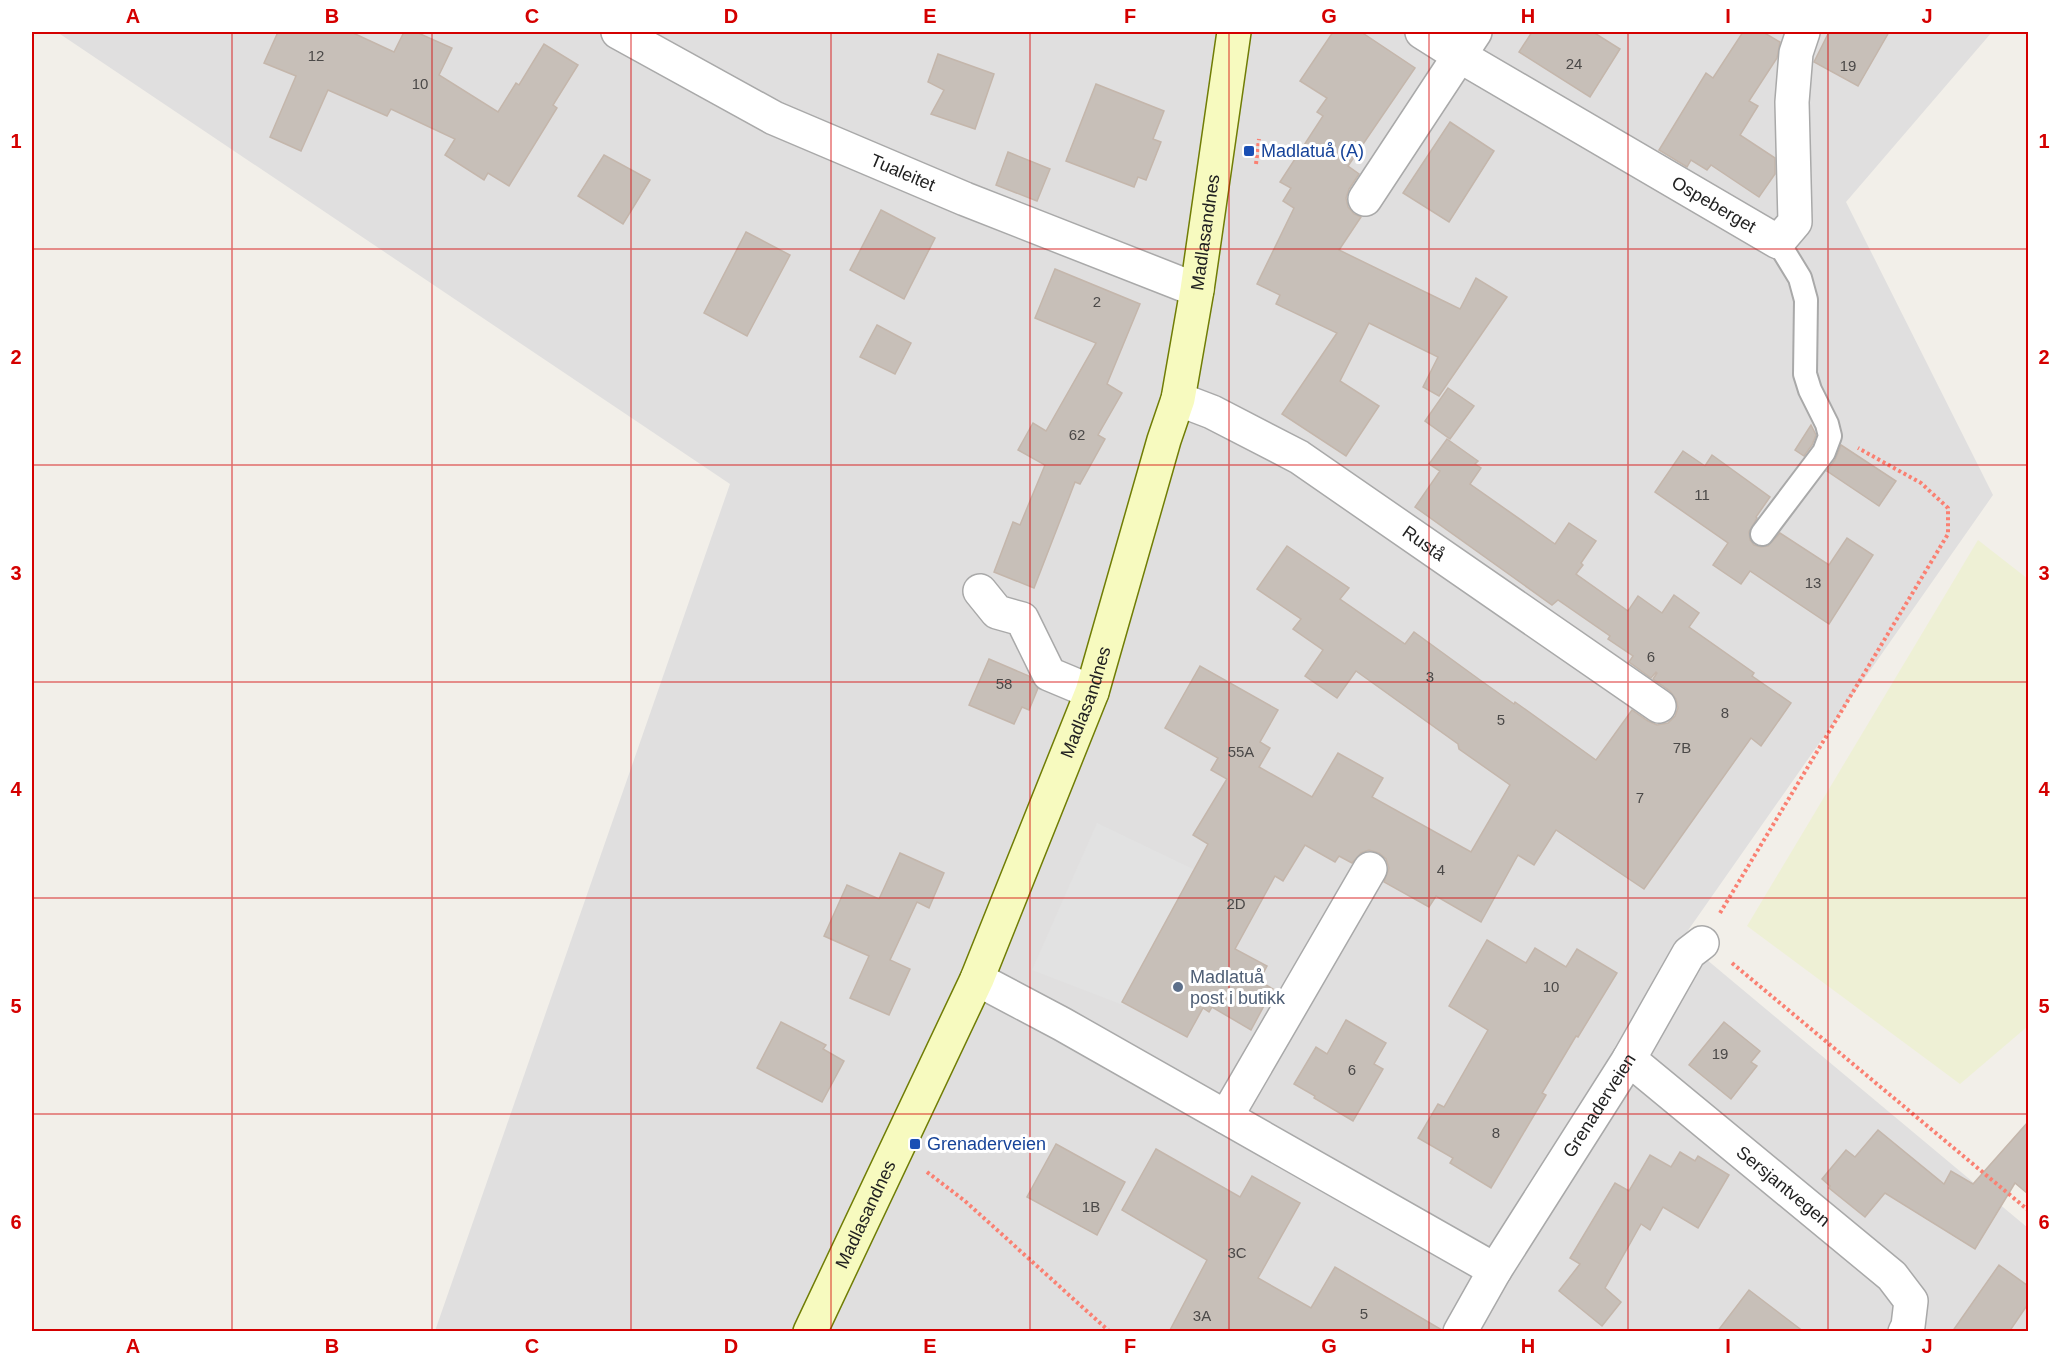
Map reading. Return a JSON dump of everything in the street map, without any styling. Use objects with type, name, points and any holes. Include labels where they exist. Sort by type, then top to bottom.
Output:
[{"type":"street","name":"Tualeitet","points":[[618,32],[774,118],[965,199],[1197,290]]},
{"type":"street","name":"Madlasandnes","points":[[810,1332],[977,980],[1092,692],[1164,440],[1178,399],[1197,290],[1234,32]]},
{"type":"street","name":"Ospeberget","points":[[1422,32],[1468,44],[1779,242]]},
{"type":"street","points":[[1779,242],[1796,222],[1792,102],[1796,53],[1803,32]]},
{"type":"street","points":[[1365,198],[1468,44]]},
{"type":"street","name":"Rustå","points":[[1178,399],[1212,412],[1299,457],[1659,706]]},
{"type":"street","points":[[980,591],[997,612],[1022,619],[1049,674],[1092,692]]},
{"type":"street","points":[[1226,1117],[1370,869]]},
{"type":"street","name":"Grenaderveien","points":[[1460,1332],[1495,1270],[1629,1059],[1689,953],[1702,943]]},
{"type":"street","points":[[977,980],[1062,1024],[1495,1270]]},
{"type":"street","name":"Sersjantvegen","points":[[1629,1059],[1892,1276],[1911,1301],[1907,1329]]},
{"type":"lane","points":[[1762,534],[1824,452],[1830,436],[1805,374],[1806,300],[1800,278],[1779,242]]},
{"type":"path","points":[[1830,436],[1868,452],[1921,483],[1948,508],[1948,534],[1702,943],[1718,951],[2028,1210]]},
{"type":"path","points":[[924,1169],[965,1201],[1110,1332]]},
{"type":"shaded area","points":[[57,32],[1992,32],[1846,202],[1993,495],[1682,939],[2028,1228],[2028,1331],[435,1331],[730,484]]},
{"type":"shaded area","points":[[1097,823],[1197,871],[1123,1005],[1032,970]]},
{"type":"green space","points":[[1978,540],[2028,579],[2028,1026],[1960,1084],[1747,926]]},
{"type":"building","points":[[278,32],[351,32],[394,52],[404,32],[416,32],[452,48],[439,75],[498,112],[516,83],[519,85],[544,44],[578,65],[553,105],[557,108],[509,186],[488,173],[484,180],[445,155],[455,139],[391,109],[387,116],[328,90],[301,151],[270,137],[296,76],[264,63]]},
{"type":"building","points":[[1333,32],[1361,32],[1415,68],[1348,166],[1359,174],[1346,198],[1348,207],[1354,214],[1361,217],[1339,250],[1460,309],[1476,278],[1507,297],[1439,396],[1423,387],[1438,357],[1369,323],[1340,381],[1379,406],[1346,456],[1282,414],[1337,333],[1276,304],[1280,295],[1257,284],[1294,208],[1283,201],[1291,188],[1280,182],[1323,116],[1317,112],[1327,98],[1300,81]]},
{"type":"building","points":[[1532,32],[1593,32],[1620,49],[1590,97],[1519,52]]},
{"type":"building","points":[[1743,32],[1763,32],[1780,42],[1777,58],[1749,101],[1758,106],[1740,135],[1775,158],[1775,174],[1759,197],[1711,165],[1707,170],[1691,160],[1687,167],[1659,150],[1706,73],[1713,78]]},
{"type":"building","points":[[1829,32],[1889,32],[1858,86],[1814,62]]},
{"type":"building","points":[[938,54],[994,74],[975,129],[931,114],[944,90],[928,82]]},
{"type":"building","points":[[1096,84],[1164,111],[1153,139],[1161,142],[1146,180],[1138,177],[1134,187],[1066,161]]},
{"type":"building","points":[[1450,122],[1494,151],[1449,222],[1403,193]]},
{"type":"building","points":[[1008,152],[1050,169],[1037,201],[996,185]]},
{"type":"building","points":[[604,155],[650,180],[623,224],[578,196]]},
{"type":"building","points":[[881,210],[935,238],[904,299],[850,270]]},
{"type":"building","points":[[746,232],[790,255],[747,336],[704,313]]},
{"type":"building","points":[[1055,269],[1140,304],[1107,384],[1122,393],[1098,435],[1105,439],[1080,484],[1075,482],[1034,588],[994,572],[1013,522],[1020,525],[1045,465],[1018,450],[1033,423],[1046,431],[1096,343],[1035,318]]},
{"type":"building","points":[[877,325],[911,343],[895,374],[860,357]]},
{"type":"building","points":[[1448,388],[1474,406],[1450,439],[1425,421]]},
{"type":"building","points":[[1811,425],[1816,435],[1804,456],[1795,450]]},
{"type":"building","points":[[1447,439],[1478,461],[1475,464],[1481,468],[1470,484],[1555,544],[1569,523],[1596,541],[1576,574],[1628,611],[1638,596],[1662,613],[1674,595],[1699,613],[1689,627],[1754,673],[1752,676],[1791,703],[1761,746],[1751,738],[1644,889],[1556,830],[1534,865],[1518,855],[1481,922],[1436,896],[1429,907],[1384,882],[1389,868],[1386,859],[1379,853],[1369,850],[1361,853],[1352,863],[1339,856],[1335,862],[1305,845],[1283,881],[1275,876],[1235,949],[1267,966],[1259,981],[1273,989],[1251,1030],[1212,1007],[1209,1012],[1203,1008],[1187,1037],[1122,1002],[1208,844],[1193,835],[1227,779],[1211,770],[1218,758],[1165,728],[1200,666],[1278,710],[1260,742],[1270,748],[1259,767],[1312,797],[1338,753],[1383,778],[1372,797],[1471,852],[1510,785],[1459,749],[1458,744],[1356,671],[1337,698],[1305,676],[1323,650],[1293,629],[1301,619],[1257,589],[1287,546],[1349,588],[1340,599],[1405,644],[1414,632],[1596,760],[1632,710],[1657,725],[1668,723],[1675,716],[1678,708],[1676,699],[1670,691],[1653,679],[1656,672],[1651,678],[1629,662],[1633,656],[1608,639],[1610,636],[1558,600],[1552,605],[1415,507],[1440,471],[1429,464]]},
{"type":"building","points":[[1841,445],[1896,481],[1879,506],[1827,471],[1835,460]]},
{"type":"building","points":[[1683,451],[1705,466],[1712,455],[1770,497],[1749,532],[1750,540],[1754,545],[1768,546],[1780,533],[1829,565],[1847,538],[1873,555],[1829,624],[1750,571],[1741,584],[1713,565],[1728,543],[1655,492]]},
{"type":"building","points":[[989,659],[1029,676],[1038,688],[1029,710],[1022,707],[1014,724],[969,705]]},
{"type":"building","points":[[900,853],[944,873],[929,908],[917,902],[890,960],[910,969],[889,1015],[850,998],[869,956],[824,936],[847,885],[879,899]]},
{"type":"building","points":[[1487,940],[1526,963],[1535,948],[1566,967],[1577,949],[1617,973],[1542,1093],[1546,1095],[1491,1188],[1450,1163],[1453,1158],[1418,1138],[1438,1104],[1444,1107],[1488,1030],[1449,1006]]},
{"type":"building","points":[[1346,1020],[1386,1043],[1374,1064],[1383,1069],[1353,1121],[1294,1084],[1316,1047],[1327,1054]]},
{"type":"building","points":[[781,1022],[826,1045],[823,1049],[844,1061],[822,1102],[757,1068]]},
{"type":"building","points":[[1724,1022],[1760,1051],[1751,1062],[1757,1066],[1731,1099],[1689,1065]]},
{"type":"building","points":[[2028,1122],[2028,1194],[2015,1183],[1975,1249],[1885,1193],[1865,1217],[1829,1188],[1830,1186],[1822,1179],[1846,1150],[1855,1157],[1878,1130],[1944,1184],[1951,1171],[1973,1184]]},
{"type":"building","points":[[1056,1144],[1125,1182],[1097,1235],[1027,1197]]},
{"type":"building","points":[[1156,1149],[1240,1197],[1252,1176],[1300,1203],[1258,1278],[1311,1308],[1335,1267],[1442,1330],[1441,1332],[1169,1332],[1207,1260],[1122,1210]]},
{"type":"building","points":[[1680,1152],[1695,1161],[1698,1156],[1729,1175],[1698,1228],[1663,1207],[1650,1230],[1641,1224],[1605,1288],[1621,1302],[1602,1326],[1559,1291],[1580,1264],[1570,1258],[1615,1183],[1629,1191],[1650,1155],[1671,1167]]},
{"type":"building","points":[[1999,1265],[2028,1286],[2028,1304],[2009,1332],[1952,1332]]},
{"type":"building","points":[[1749,1290],[1804,1332],[1717,1332]]},
{"type":"place","name":"Madlatuå (A)","points":[[1249,151]]},
{"type":"place","name":"Madlatuå post i butikk","points":[[1178,987]]},
{"type":"place","name":"Grenaderveien","points":[[915,1144]]}]
